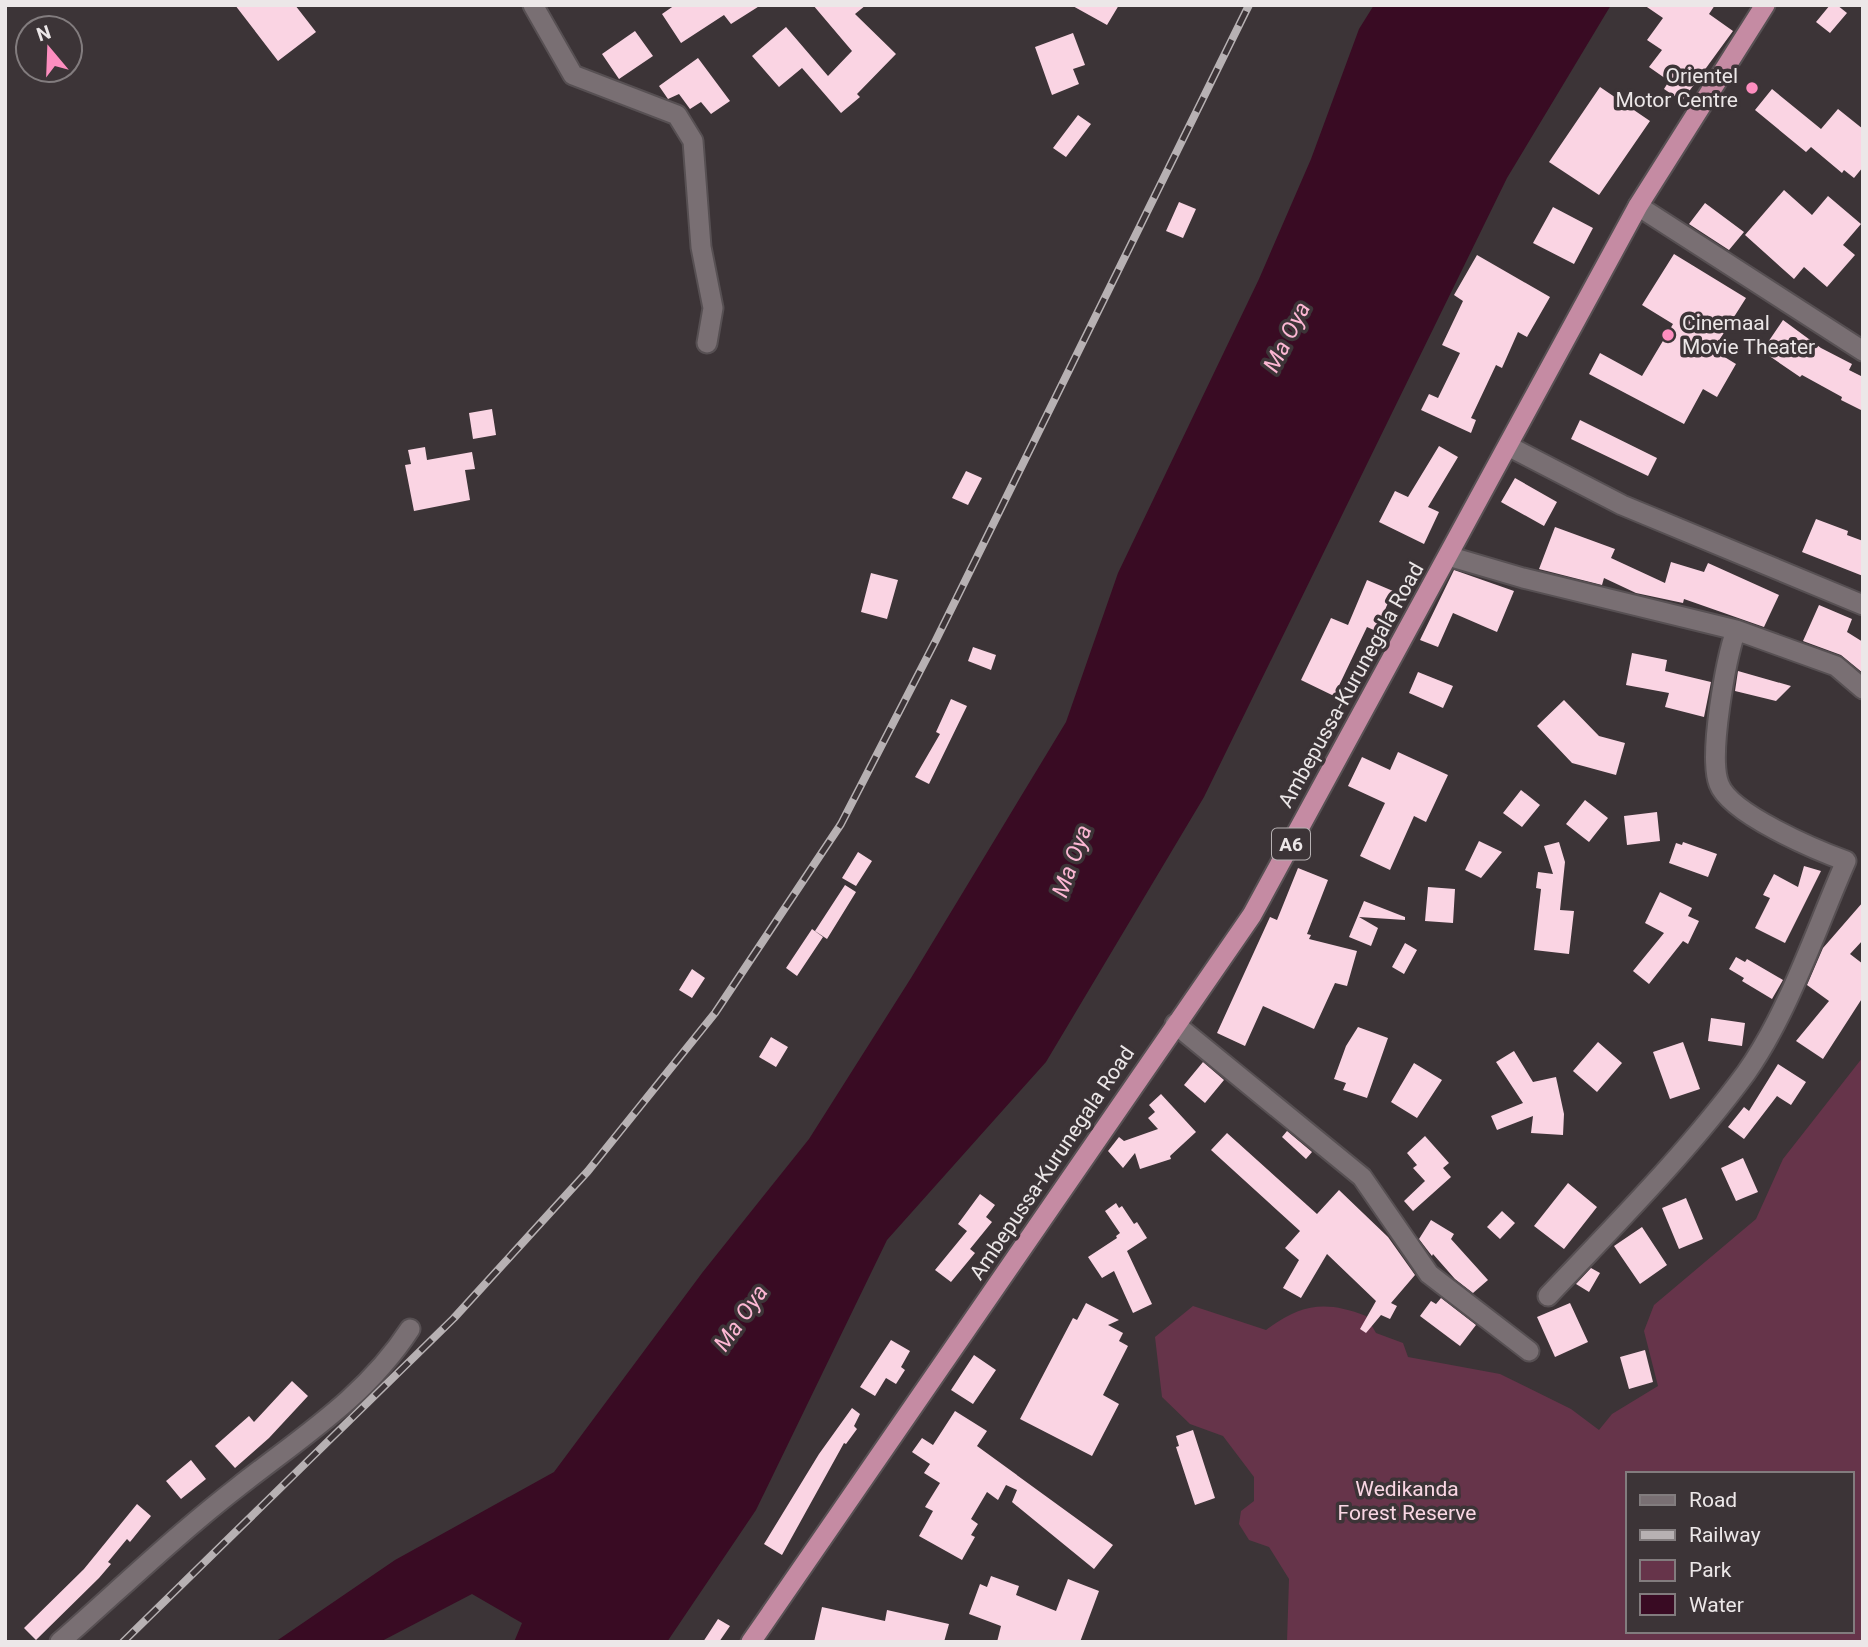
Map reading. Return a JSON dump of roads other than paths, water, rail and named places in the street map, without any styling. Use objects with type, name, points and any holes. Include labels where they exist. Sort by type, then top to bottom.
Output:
[{"type":"highway","name":"Ambepussa-Kurunegala Road","points":[[751,1642],[1252,915],[1638,206],[1765,5]]},
{"type":"street","points":[[533,5],[573,75],[677,115],[692,141],[701,247],[713,308],[707,343]]},
{"type":"street","points":[[1638,206],[1863,351]]},
{"type":"street","points":[[1508,446],[1622,506],[1832,589],[1863,605]]},
{"type":"street","points":[[1448,556],[1523,578],[1736,630],[1836,666],[1863,689]]},
{"type":"street","points":[[1548,1296],[1665,1171],[1746,1072],[1775,1024],[1846,861],[1795,842],[1730,799],[1719,785],[1716,760],[1727,657],[1736,630]]},
{"type":"street","points":[[1175,1024],[1363,1177],[1429,1274],[1530,1351]]},
{"type":"street","points":[[60,1642],[236,1488],[334,1415],[394,1353],[410,1329]]},
{"type":"water","name":"Ma Oya","points":[[1374,5],[1611,5],[1507,178],[1204,797],[1046,1062],[887,1240],[756,1510],[667,1642],[514,1642],[522,1623],[472,1594],[380,1642],[275,1642],[395,1560],[554,1472],[702,1273],[809,1139],[911,978],[1066,722],[1118,573],[1259,279],[1311,159],[1359,29]]},
{"type":"railway","points":[[123,1642],[454,1318],[588,1171],[715,1013],[841,824],[936,640],[1249,5]]},
{"type":"place","name":"Orientel Motor Centre","points":[[1752,88]]},
{"type":"place","name":"Cinemaal Movie Theater","points":[[1668,335]]},
{"type":"park label","name":"Wedikanda Forest Reserve","points":[[1407,1501]]}]
